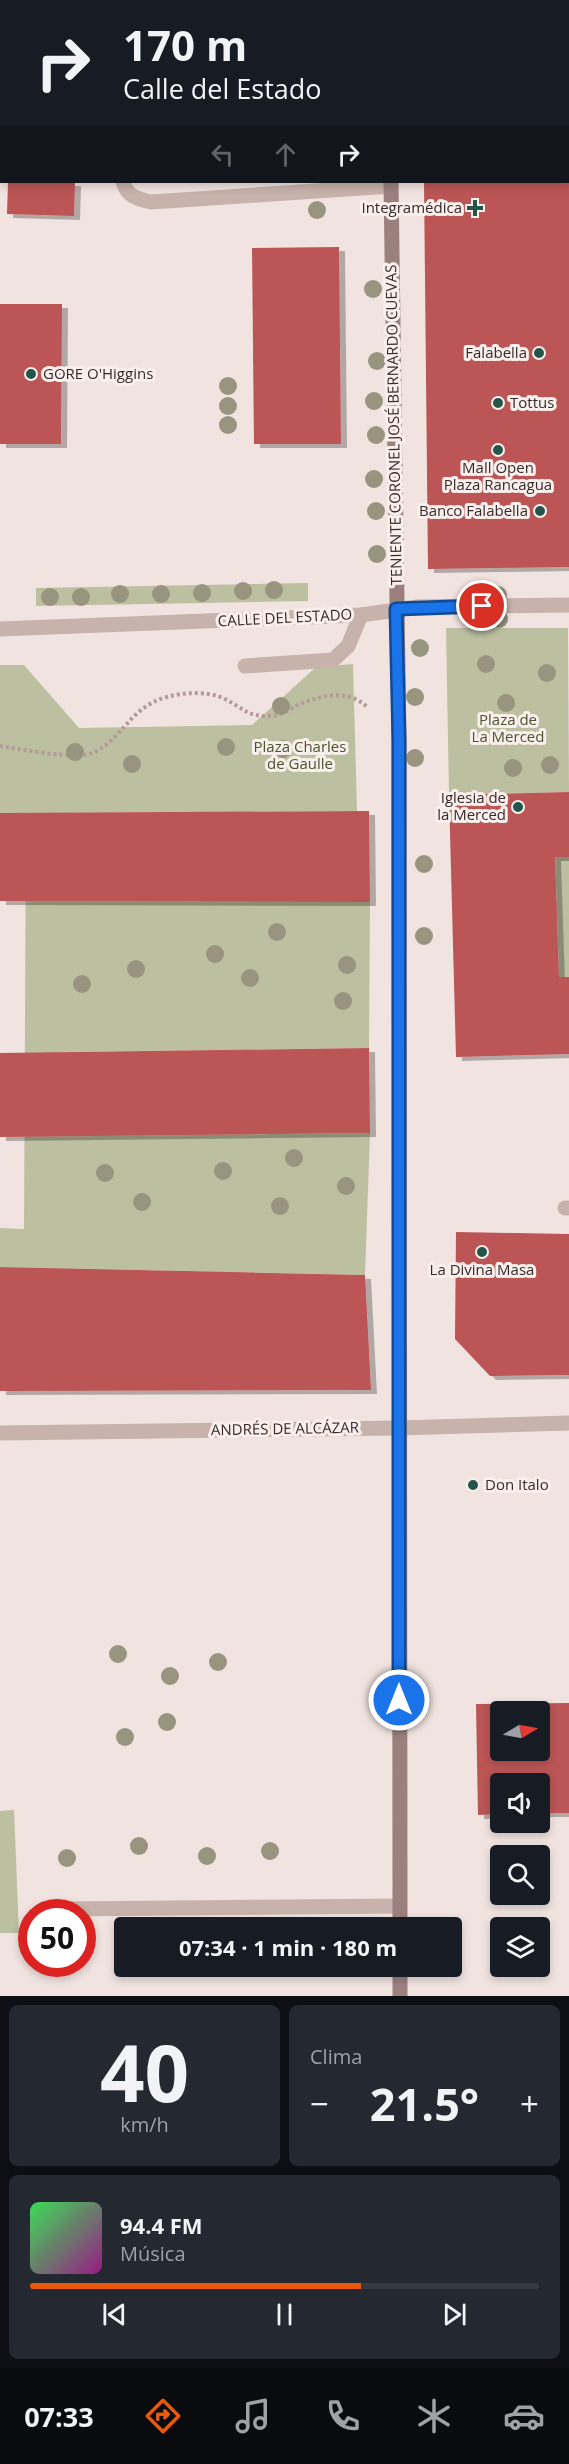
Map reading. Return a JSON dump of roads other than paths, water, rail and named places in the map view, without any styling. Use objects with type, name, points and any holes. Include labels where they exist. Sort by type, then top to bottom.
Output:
[{"type":"main road","name":"TENIENTE CORONEL JOSÉ BERNARDO CUEVAS","points":[[391,184],[399,741],[400,1917]]},
{"type":"main road","points":[[400,1977],[400,1996]]},
{"type":"street","points":[[123,183],[125,190],[136,199],[151,202],[391,184]]},
{"type":"street","name":"CALLE DEL ESTADO","points":[[0,629],[361,615],[417,607],[569,605]]},
{"type":"street","points":[[244,666],[333,660],[348,646],[361,615]]},
{"type":"street","name":"ANDRÉS DE ALCÁZAR","points":[[0,1432],[399,1428],[569,1423]]},
{"type":"street","points":[[96,1909],[399,1906]]},
{"type":"place","name":"Integramédica","points":[[475,208]]},
{"type":"place","name":"Falabella","points":[[539,353]]},
{"type":"place","name":"GORE O'Higgins","points":[[31,374]]},
{"type":"place","name":"Tottus","points":[[498,403]]},
{"type":"place","name":"Mall Open Plaza Rancagua","points":[[498,450]]},
{"type":"place","name":"Banco Falabella","points":[[540,511]]},
{"type":"place","name":"Iglesia de la Merced","points":[[518,807]]},
{"type":"place","name":"La Divina Masa","points":[[482,1252]]},
{"type":"place","name":"Don Italo","points":[[473,1485]]},
{"type":"park label","name":"Plaza de La Merced","points":[[508,728]]},
{"type":"park label","name":"Plaza Charles de Gaulle","points":[[300,756]]}]
